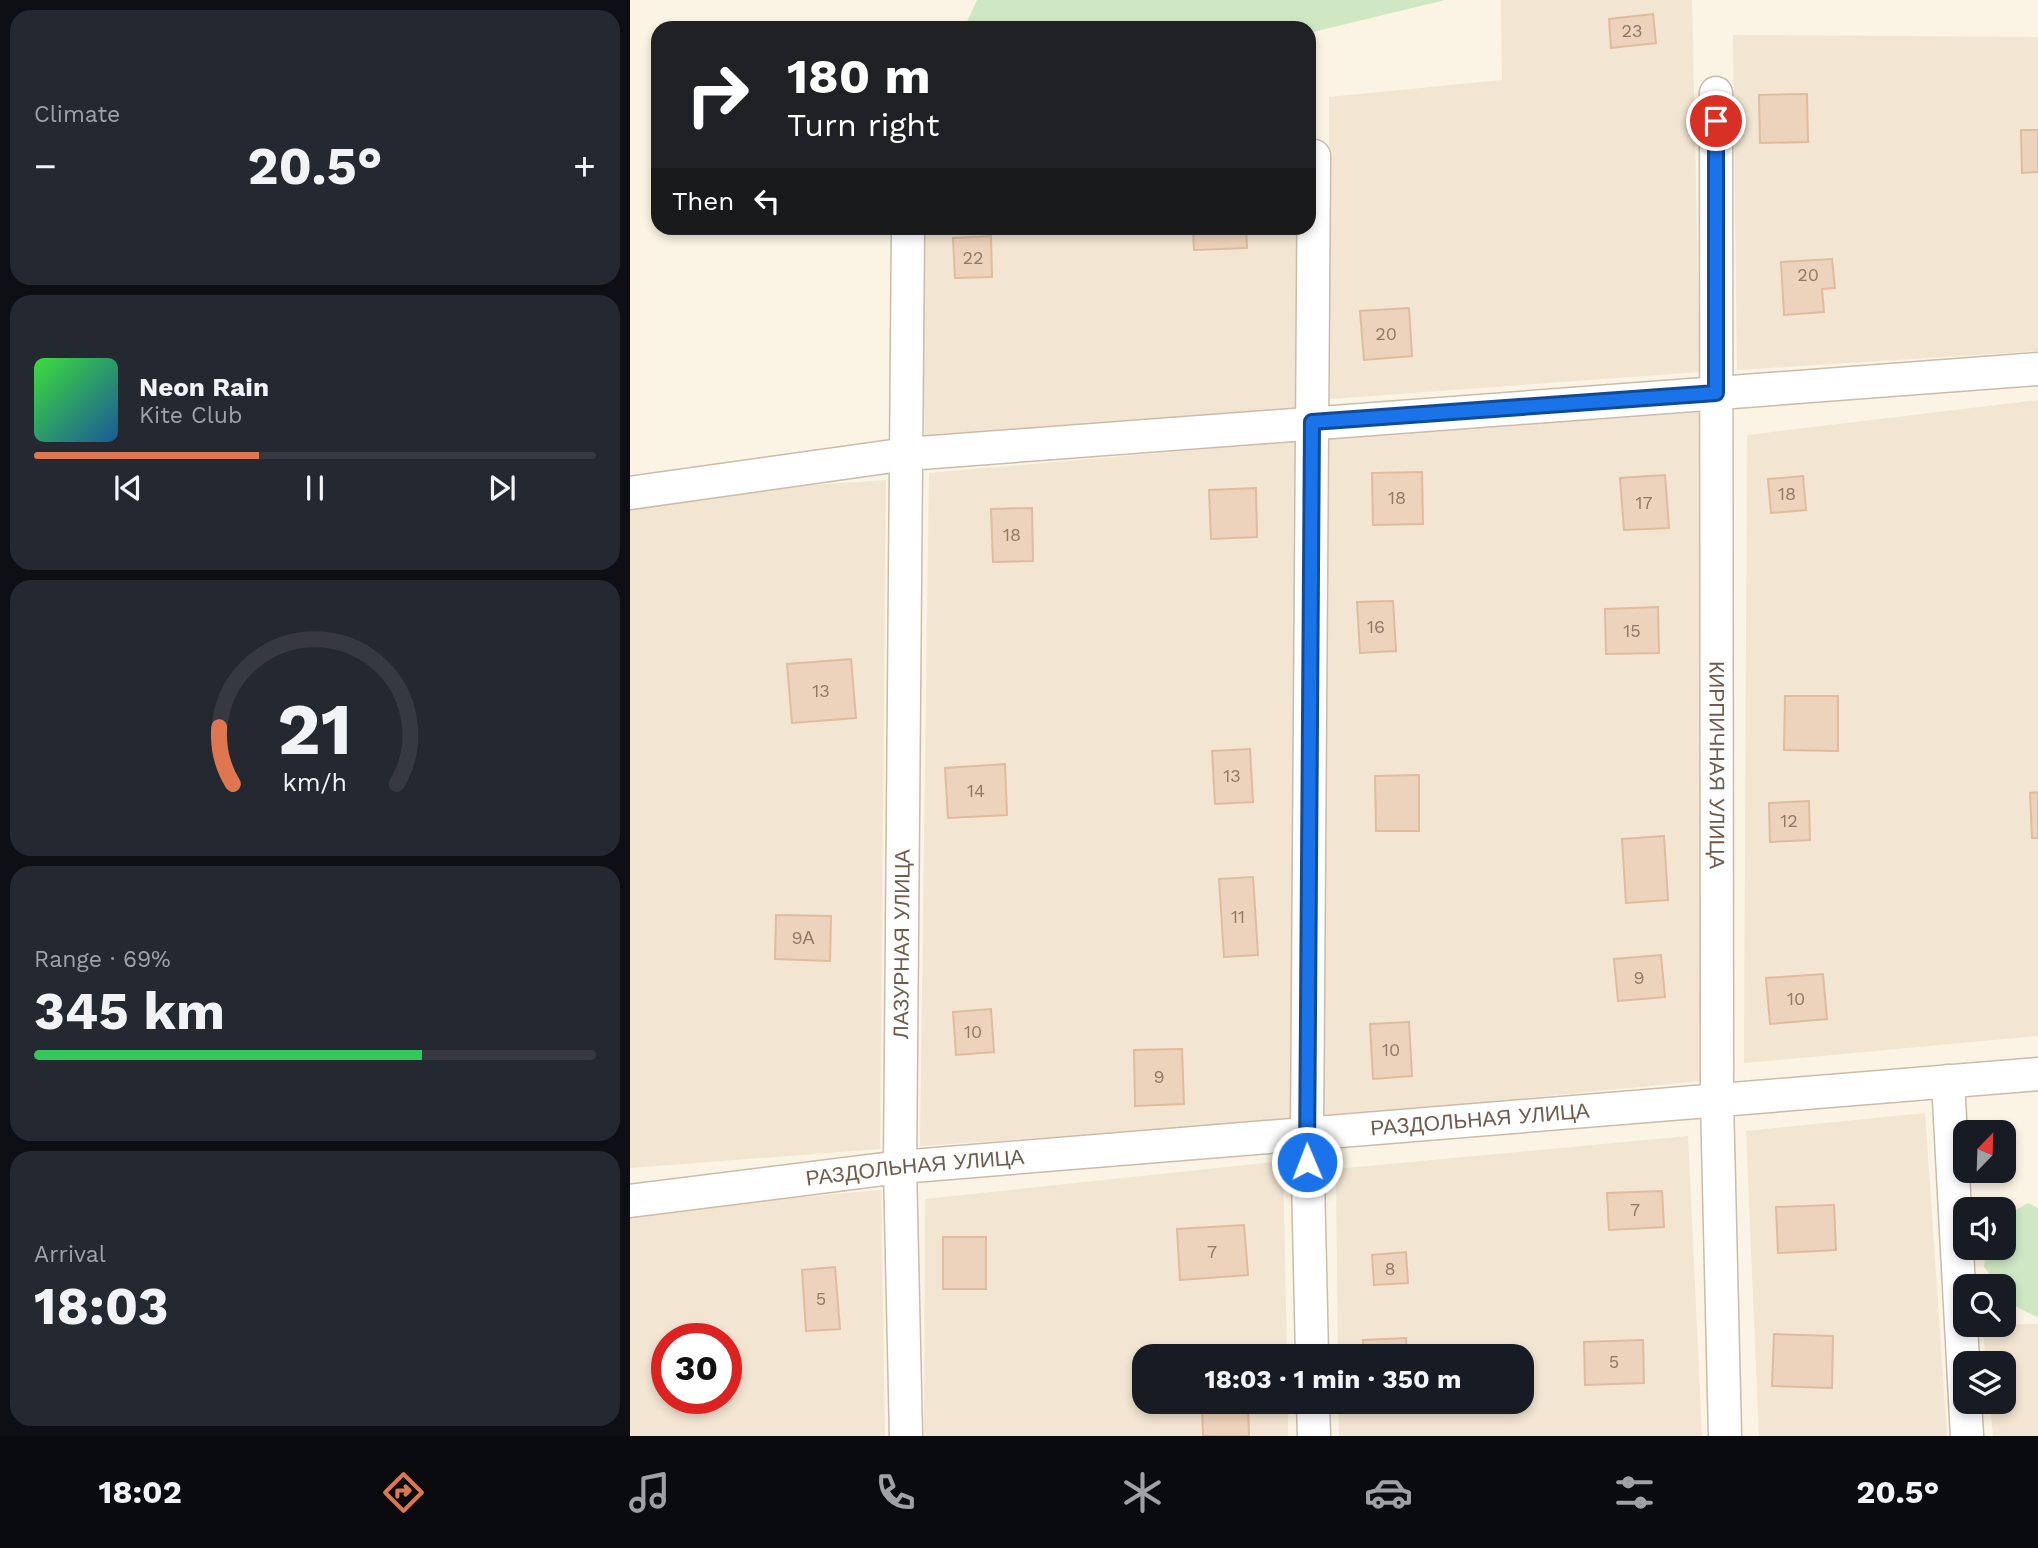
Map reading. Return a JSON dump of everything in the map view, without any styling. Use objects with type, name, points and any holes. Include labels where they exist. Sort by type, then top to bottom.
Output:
[{"type":"street","name":"КИРПИЧНАЯ УЛИЦА","points":[[1716,93],[1717,1100],[1725,1436]]},
{"type":"street","name":"ЛАЗУРНАЯ УЛИЦА","points":[[906,1436],[900,1167],[908,235]]},
{"type":"street","points":[[1312,1344],[1307,1134],[1313,235]]},
{"type":"street","points":[[630,493],[907,454],[2038,369]]},
{"type":"street","name":"РАЗДОЛЬНАЯ УЛИЦА","points":[[630,1201],[900,1167],[2038,1074]]},
{"type":"street","points":[[1948,1081],[1967,1436]]},
{"type":"street","points":[[1313,1414],[1314,1436]]},
{"type":"shaded area","points":[[1501,0],[1692,0],[1700,372],[1330,399],[1329,97],[1502,80]]},
{"type":"shaded area","points":[[1733,35],[2038,37],[2038,351],[1737,370]]},
{"type":"shaded area","points":[[920,235],[1302,235],[1303,414],[925,439]]},
{"type":"shaded area","points":[[2038,400],[2038,1036],[1744,1063],[1747,435]]},
{"type":"shaded area","points":[[1702,409],[1701,1081],[1323,1118],[1327,435]]},
{"type":"shaded area","points":[[1297,441],[1291,1121],[920,1146],[929,473]]},
{"type":"shaded area","points":[[886,480],[880,1149],[630,1168],[630,498]]},
{"type":"shaded area","points":[[1925,1113],[1947,1436],[1759,1436],[1746,1131]]},
{"type":"shaded area","points":[[1688,1136],[1702,1436],[1339,1436],[1338,1414],[1534,1414],[1534,1344],[1338,1344],[1336,1169]]},
{"type":"shaded area","points":[[1283,1161],[1287,1344],[1132,1344],[1132,1414],[1288,1414],[1288,1436],[924,1436],[925,1199]]},
{"type":"shaded area","points":[[881,1190],[885,1436],[630,1436],[630,1212]]},
{"type":"shaded area","points":[[2016,1324],[2038,1324],[2038,1436],[1993,1436],[1991,1414],[2016,1414],[2016,1351],[1985,1351],[1983,1337],[2016,1337]]},
{"type":"green space","points":[[977,0],[1445,0],[1316,31],[1316,21],[967,21]]},
{"type":"green space","points":[[2028,1203],[2038,1208],[2038,1317],[2016,1305],[2016,1274],[1990,1274],[1984,1267],[1985,1260],[2016,1260],[2016,1210]]},
{"type":"building","points":[[1653,14],[1656,43],[1611,48],[1609,19]]},
{"type":"building","points":[[1807,94],[1808,142],[1760,143],[1759,95]]},
{"type":"building","points":[[2021,130],[2038,130],[2038,172],[2022,173]]},
{"type":"building","points":[[1193,235],[1246,235],[1247,248],[1194,250]]},
{"type":"building","points":[[991,236],[992,277],[955,278],[953,238]]},
{"type":"building","points":[[1832,259],[1835,288],[1822,289],[1824,312],[1784,315],[1781,262]]},
{"type":"building","points":[[1409,308],[1412,356],[1364,360],[1360,311]]},
{"type":"building","points":[[1422,472],[1423,524],[1373,525],[1372,473]]},
{"type":"building","points":[[1665,475],[1669,528],[1624,530],[1620,478]]},
{"type":"building","points":[[1803,476],[1806,510],[1771,513],[1768,479]]},
{"type":"building","points":[[1256,488],[1257,537],[1211,539],[1209,490]]},
{"type":"building","points":[[1032,508],[1033,561],[993,562],[991,509]]},
{"type":"building","points":[[1393,601],[1396,651],[1360,653],[1357,602]]},
{"type":"building","points":[[1658,607],[1659,653],[1606,654],[1605,609]]},
{"type":"building","points":[[851,659],[856,718],[792,723],[787,664]]},
{"type":"building","points":[[1785,696],[1838,696],[1838,751],[1784,750]]},
{"type":"building","points":[[1250,749],[1253,802],[1215,804],[1212,751]]},
{"type":"building","points":[[1005,764],[1007,815],[948,818],[945,768]]},
{"type":"building","points":[[1419,775],[1419,831],[1376,831],[1375,776]]},
{"type":"building","points":[[2038,792],[2038,838],[2032,838],[2030,793]]},
{"type":"building","points":[[1809,801],[1810,840],[1770,842],[1769,803]]},
{"type":"building","points":[[1664,836],[1668,900],[1626,903],[1622,839]]},
{"type":"building","points":[[1253,877],[1258,955],[1224,957],[1219,879]]},
{"type":"building","points":[[776,915],[831,916],[830,961],[775,959]]},
{"type":"building","points":[[1661,955],[1665,997],[1618,1001],[1614,959]]},
{"type":"building","points":[[1823,974],[1827,1019],[1770,1024],[1766,978]]},
{"type":"building","points":[[991,1009],[994,1052],[956,1055],[953,1012]]},
{"type":"building","points":[[1409,1022],[1412,1076],[1373,1079],[1370,1024]]},
{"type":"building","points":[[1182,1049],[1184,1104],[1135,1106],[1134,1050]]},
{"type":"building","points":[[1662,1191],[1664,1227],[1609,1230],[1607,1193]]},
{"type":"building","points":[[1834,1205],[1836,1250],[1778,1253],[1776,1207]]},
{"type":"building","points":[[1244,1225],[1248,1275],[1180,1280],[1177,1229]]},
{"type":"building","points":[[943,1237],[986,1237],[986,1289],[943,1289]]},
{"type":"building","points":[[1406,1252],[1408,1283],[1374,1285],[1372,1255]]},
{"type":"building","points":[[835,1267],[840,1329],[806,1331],[802,1270]]},
{"type":"building","points":[[1774,1334],[1833,1336],[1832,1388],[1772,1386]]},
{"type":"building","points":[[1406,1338],[1406,1344],[1363,1344],[1363,1340]]},
{"type":"building","points":[[1643,1340],[1644,1383],[1585,1385],[1584,1342]]},
{"type":"building","points":[[1202,1414],[1248,1414],[1249,1436],[1203,1436]]},
{"type":"route","points":[[1307,1162],[1312,422],[1716,393],[1716,121]]}]
